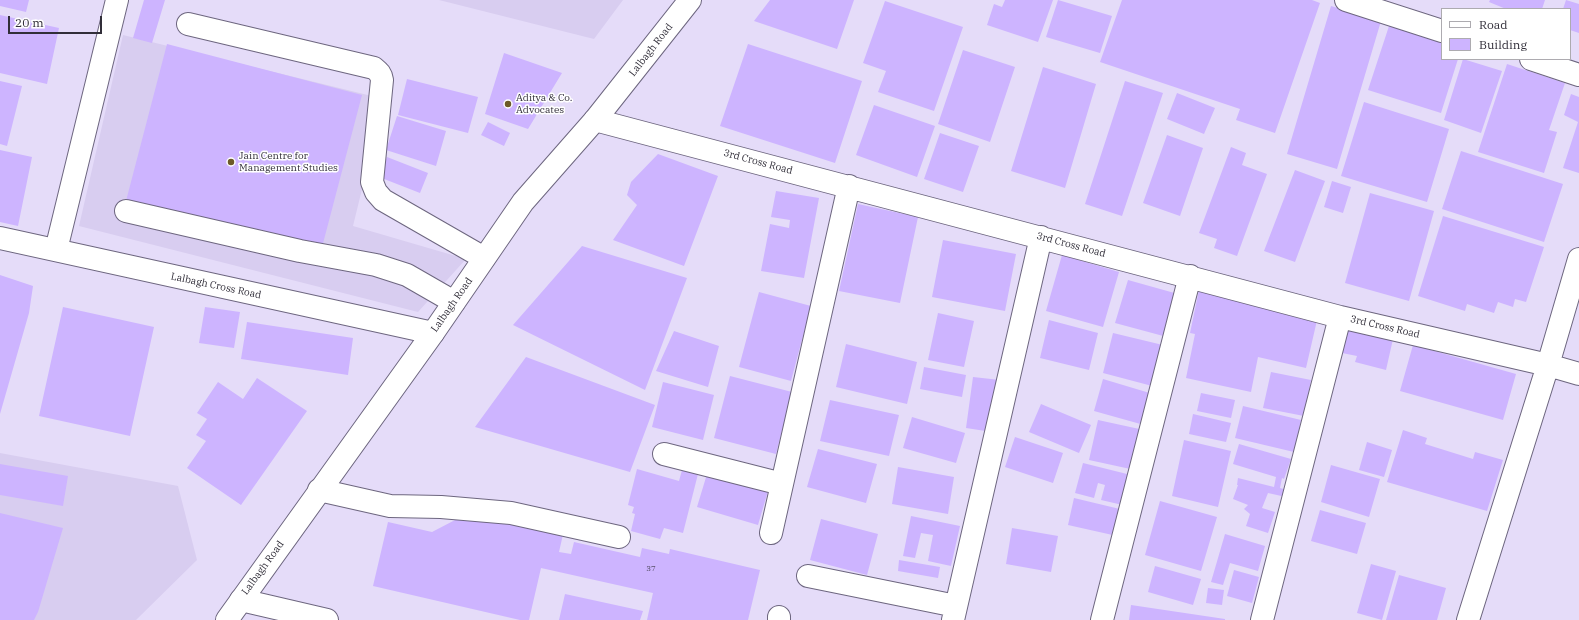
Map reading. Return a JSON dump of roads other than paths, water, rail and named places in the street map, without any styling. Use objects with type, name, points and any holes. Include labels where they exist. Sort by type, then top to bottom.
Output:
[{"type":"street","points":[[56,250],[117,0]]},
{"type":"street","name":"Lalbagh Road","points":[[227,620],[454,302],[523,202],[595,120],[690,0]]},
{"type":"street","points":[[1346,0],[1441,31]]},
{"type":"street","points":[[188,24],[374,68],[381,75],[382,80],[372,182],[376,192],[383,200],[484,258]]},
{"type":"street","points":[[1534,60],[1579,75]]},
{"type":"street","name":"3rd Cross Road","points":[[595,120],[1340,316],[1548,365],[1579,374]]},
{"type":"street","points":[[771,533],[849,186]]},
{"type":"street","points":[[126,211],[300,251],[376,265],[407,275],[454,302]]},
{"type":"street","points":[[808,576],[954,613],[1040,237]]},
{"type":"street","name":"Lalbagh Cross Road","points":[[0,238],[432,333]]},
{"type":"street","points":[[1468,620],[1548,365],[1579,259]]},
{"type":"street","points":[[1102,620],[1190,276]]},
{"type":"street","points":[[1262,620],[1340,316]]},
{"type":"street","points":[[664,454],[782,484]]},
{"type":"street","points":[[319,490],[390,506],[441,507],[511,513],[620,537]]},
{"type":"street","points":[[241,600],[327,620]]},
{"type":"place","name":"Aditya & Co. Advocates","points":[[508,104]]},
{"type":"place","name":"Jain Centre for Management Studies","points":[[231,162]]}]
